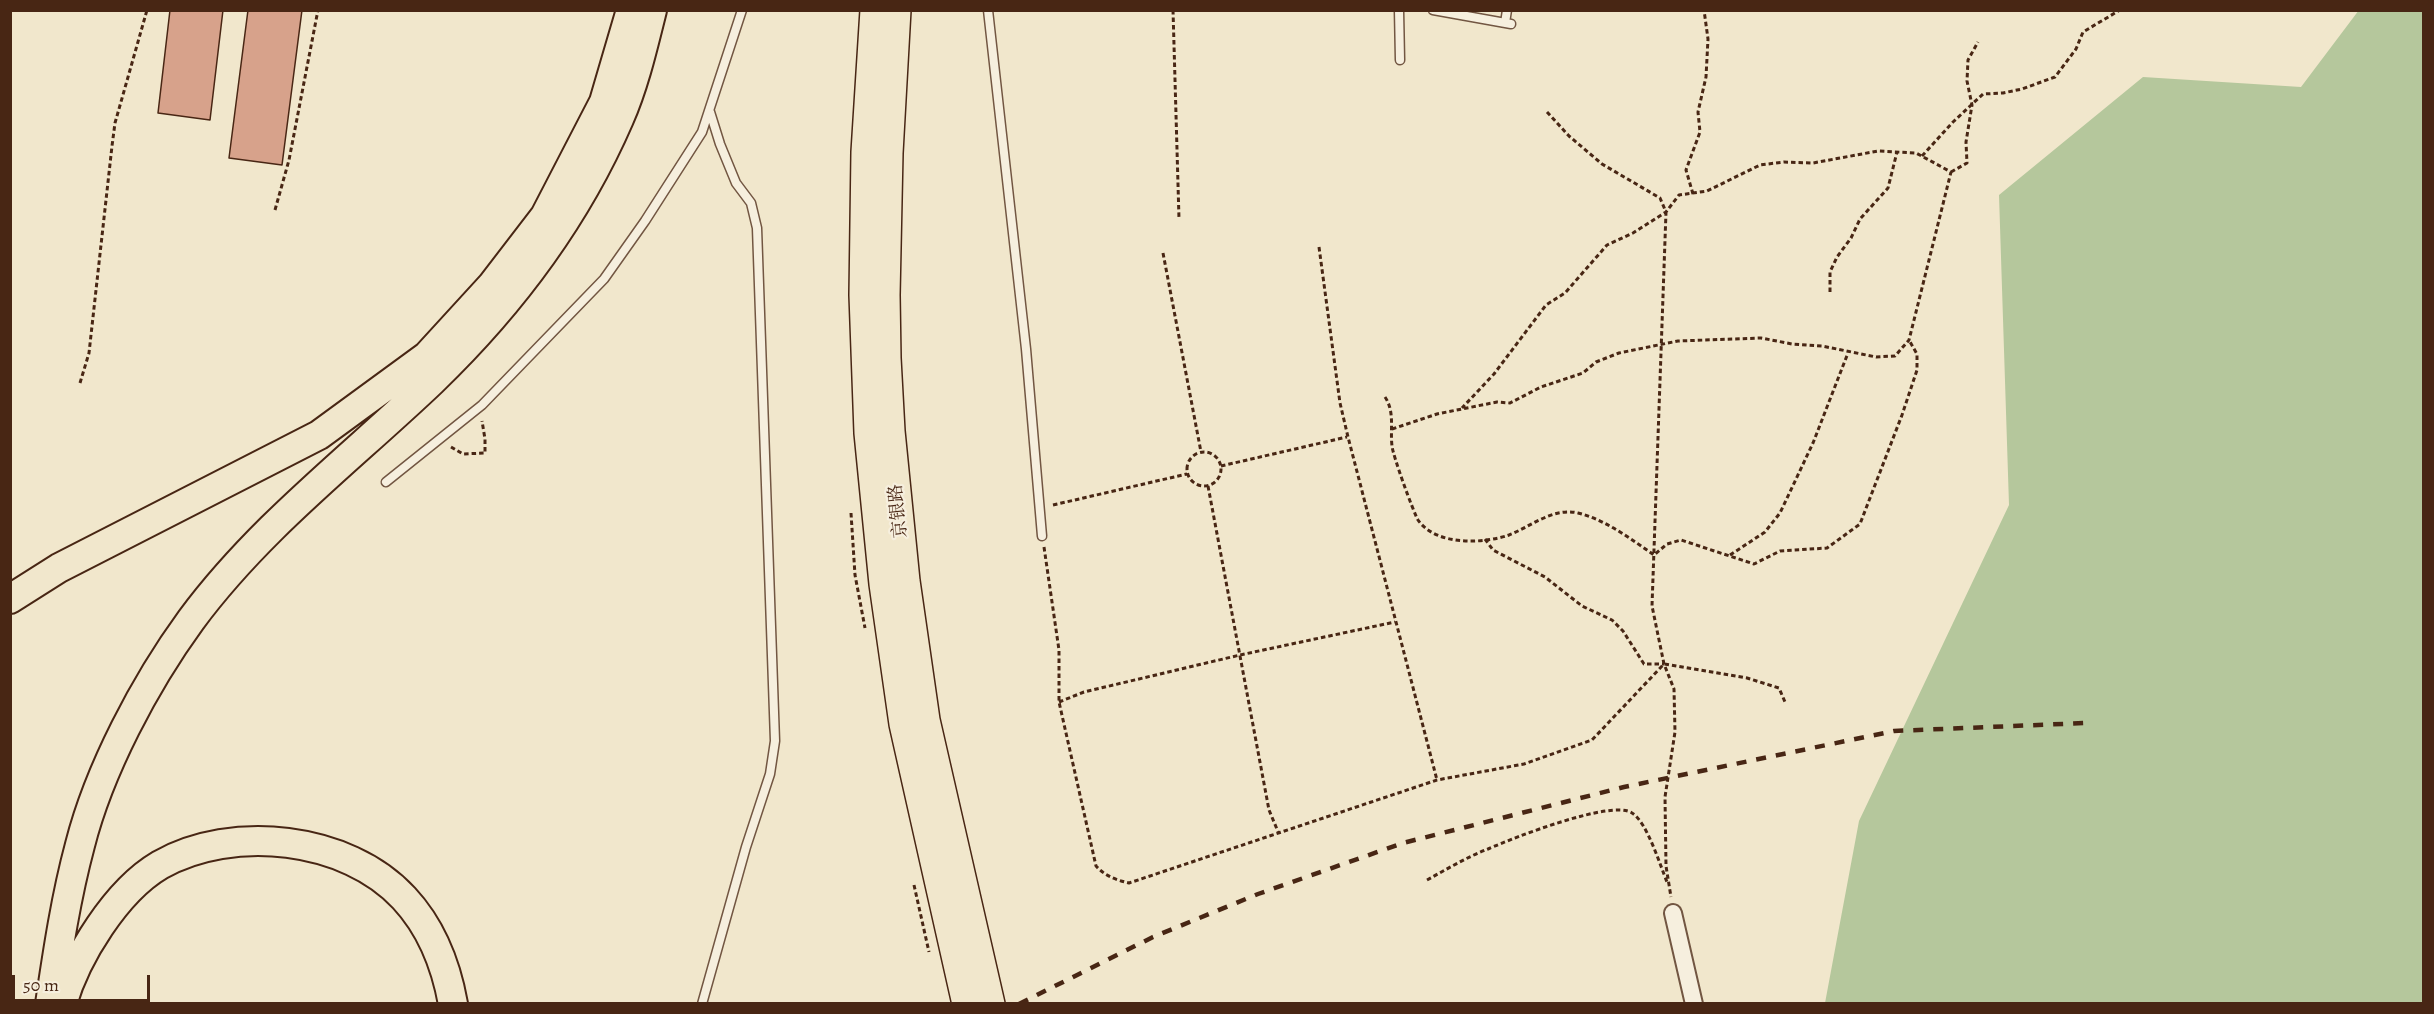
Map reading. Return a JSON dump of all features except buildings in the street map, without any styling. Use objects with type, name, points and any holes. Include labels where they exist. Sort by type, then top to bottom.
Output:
[{"type":"highway","points":[[10,594],[51,567],[125,526],[306,435],[358,401],[419,349],[480,280],[530,218],[564,163],[602,98],[626,10]]},
{"type":"highway","points":[[10,599],[59,568],[319,435],[427,356],[492,285],[545,216],[604,102],[631,10]]},
{"type":"highway","points":[[50,1004],[62,924],[80,842],[106,768],[144,694],[190,621],[246,554],[334,469],[434,380],[509,300],[550,244],[584,187],[620,118],[652,10]]},
{"type":"highway","name":"京银路","points":[[874,10],[865,152],[864,247],[868,433],[882,584],[903,724],[966,1004]]},
{"type":"highway","name":"京银路","points":[[897,10],[889,153],[887,259],[887,358],[891,431],[906,581],[926,720],[990,1004]]},
{"type":"highway","points":[[62,1004],[89,943],[113,907],[159,866],[191,851],[231,842],[277,841],[312,847],[343,857],[382,878],[404,898],[425,924],[441,957],[453,1004]]},
{"type":"street","points":[[1673,914],[1694,1004]]},
{"type":"lane","points":[[386,482],[479,407],[604,279],[645,221],[702,132],[742,10]]},
{"type":"lane","points":[[988,10],[1026,349],[1042,536]]},
{"type":"lane","points":[[1399,10],[1400,60]]},
{"type":"lane","points":[[1433,10],[1508,24],[1508,10]]},
{"type":"lane","points":[[702,1004],[746,847],[770,774],[775,741],[758,228],[751,203],[736,183],[710,112]]},
{"type":"path","points":[[80,383],[89,353],[116,123],[147,10]]},
{"type":"path","points":[[275,210],[289,160],[318,10]]},
{"type":"path","points":[[1173,10],[1179,219]]},
{"type":"path","points":[[1693,194],[1686,170],[1700,132],[1698,112],[1706,77],[1708,39],[1704,10]]},
{"type":"path","points":[[1922,156],[1983,94],[2022,89],[2055,76],[2076,49],[2083,32],[2120,10]]},
{"type":"path","points":[[1392,429],[1462,408],[1497,402],[1510,403],[1541,387],[1583,373],[1596,362],[1619,353],[1678,341],[1761,338],[1792,344],[1822,346],[1876,357],[1895,356],[1909,340],[1951,172],[1967,163],[1966,142],[1972,105],[1967,81],[1968,60],[1978,42]]},
{"type":"path","points":[[1547,112],[1569,136],[1602,164],[1660,198],[1666,212],[1652,606],[1664,664],[1674,689],[1675,732],[1665,797],[1666,866],[1673,914]]},
{"type":"path","points":[[1462,408],[1494,374],[1546,305],[1564,293],[1607,245],[1633,233],[1666,212],[1680,195],[1707,191],[1760,165],[1784,162],[1813,163],[1878,151],[1916,153],[1951,172]]},
{"type":"path","points":[[1830,292],[1830,272],[1837,256],[1851,238],[1860,219],[1888,188],[1897,152]]},
{"type":"path","points":[[1319,247],[1340,403],[1437,780]]},
{"type":"path","points":[[1163,253],[1202,452]]},
{"type":"path","points":[[1654,555],[1667,544],[1681,540],[1754,564],[1779,551],[1827,548],[1860,524],[1917,370],[1917,354],[1909,340]]},
{"type":"path","points":[[1729,556],[1766,532],[1780,513],[1813,443],[1848,353]]},
{"type":"path","points":[[1385,397],[1390,406],[1392,449],[1418,520],[1429,529],[1441,536],[1456,540],[1485,540],[1508,535],[1541,519],[1561,513],[1577,513],[1617,529],[1654,555]]},
{"type":"path","points":[[442,436],[450,446],[463,454],[485,453],[485,439],[479,407]]},
{"type":"path","points":[[1221,466],[1348,436]]},
{"type":"path","points":[[1202,452],[1214,455],[1221,466],[1217,480],[1208,486],[1196,485],[1187,474],[1189,459],[1202,452]]},
{"type":"path","points":[[1040,508],[1187,474]]},
{"type":"path","points":[[1208,486],[1269,810],[1279,834]]},
{"type":"path","points":[[1042,536],[1059,650],[1059,702],[1096,866],[1103,874],[1129,883],[1437,780],[1524,764],[1592,740],[1664,664]]},
{"type":"path","points":[[1485,540],[1493,550],[1545,577],[1582,606],[1612,620],[1623,631],[1644,664],[1664,664],[1747,678],[1779,688],[1785,702]]},
{"type":"path","points":[[1059,702],[1084,692],[1240,655],[1396,622]]},
{"type":"path","points":[[1427,880],[1487,849],[1584,816],[1618,808],[1633,813],[1645,828],[1670,886]]},
{"type":"green space","points":[[2359,10],[2423,11],[2423,1003],[1825,1003],[1859,821],[2009,505],[1999,195],[2143,77],[2301,87]]},
{"type":"railway","points":[[1019,1004],[1153,937],[1258,894],[1403,843],[1624,787],[1894,731],[2085,723]]}]
